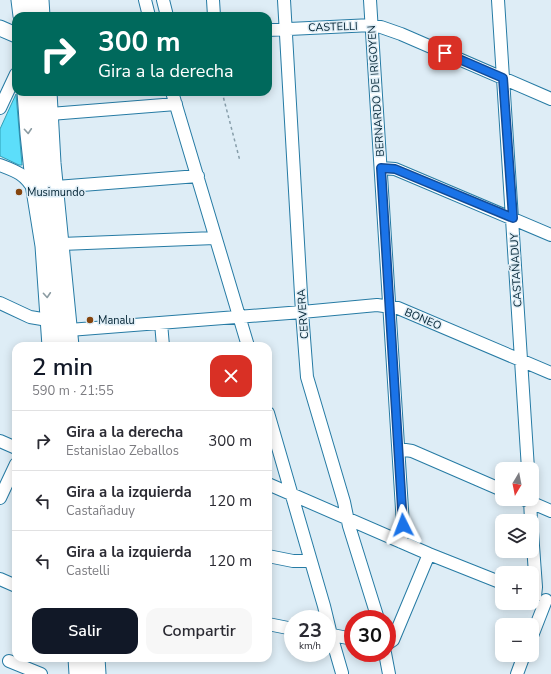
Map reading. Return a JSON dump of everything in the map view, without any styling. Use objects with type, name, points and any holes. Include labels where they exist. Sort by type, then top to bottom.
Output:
[{"type":"main road","points":[[19,0],[20,12]]},
{"type":"main road","points":[[41,0],[42,12]]},
{"type":"main road","points":[[0,28],[12,33]]},
{"type":"main road","points":[[26,96],[43,167],[56,187],[70,342]]},
{"type":"main road","points":[[49,96],[50,114],[43,167],[34,190],[43,246],[50,342]]},
{"type":"main road","points":[[76,662],[77,674]]},
{"type":"main road","points":[[97,662],[98,674]]},
{"type":"street","points":[[30,0],[31,12]]},
{"type":"street","points":[[145,0],[148,12]]},
{"type":"street","points":[[162,0],[166,12]]},
{"type":"street","points":[[213,0],[214,12]]},
{"type":"street","name":"CERVERA","points":[[284,0],[302,312],[309,384],[344,502],[347,518],[375,610]]},
{"type":"street","name":"BERNARDO DE IRIGOYEN","points":[[370,0],[399,449],[403,525],[401,542]]},
{"type":"street","name":"CASTAÑADUY","points":[[498,0],[528,462]]},
{"type":"street","name":"CASTELLI","points":[[272,30],[372,25],[381,27],[401,34],[551,99]]},
{"type":"street","points":[[0,108],[12,82]]},
{"type":"street","points":[[37,96],[43,167],[55,268],[61,342]]},
{"type":"street","points":[[50,114],[174,98],[247,342]]},
{"type":"street","points":[[0,165],[14,170],[29,172],[43,167]]},
{"type":"street","points":[[381,168],[395,169],[551,235]]},
{"type":"street","points":[[14,170],[24,177],[34,190]]},
{"type":"street","points":[[56,187],[198,176]]},
{"type":"street","points":[[62,244],[215,238]]},
{"type":"street","points":[[0,303],[30,317],[48,320]]},
{"type":"street","name":"BONEO","points":[[69,330],[377,305],[389,306],[551,373]]},
{"type":"street","points":[[161,323],[163,342]]},
{"type":"street","points":[[272,426],[325,610]]},
{"type":"street","points":[[0,441],[12,446]]},
{"type":"street","points":[[399,449],[412,451],[495,487]]},
{"type":"street","points":[[0,498],[12,472]]},
{"type":"street","points":[[272,486],[429,554],[495,580]]},
{"type":"street","points":[[539,505],[551,511]]},
{"type":"street","points":[[396,633],[429,554]]},
{"type":"street","points":[[272,557],[293,561],[310,561]]},
{"type":"street","points":[[0,579],[12,584]]},
{"type":"street","points":[[539,621],[548,601]]},
{"type":"street","points":[[272,625],[284,627]]},
{"type":"street","points":[[336,655],[342,673]]},
{"type":"street","points":[[9,661],[41,674]]},
{"type":"street","points":[[86,662],[88,674]]},
{"type":"street","points":[[388,662],[392,674]]},
{"type":"street","points":[[517,674],[521,662]]},
{"type":"path","points":[[223,96],[240,161]]},
{"type":"building","points":[[16,96],[22,165],[0,156],[0,129]]},
{"type":"place","name":"Musimundo","points":[[19,192]]},
{"type":"place","name":"Manalu","points":[[90,320]]},
{"type":"route","points":[[403,525],[381,168],[395,169],[513,218],[503,78],[445,53]]}]
